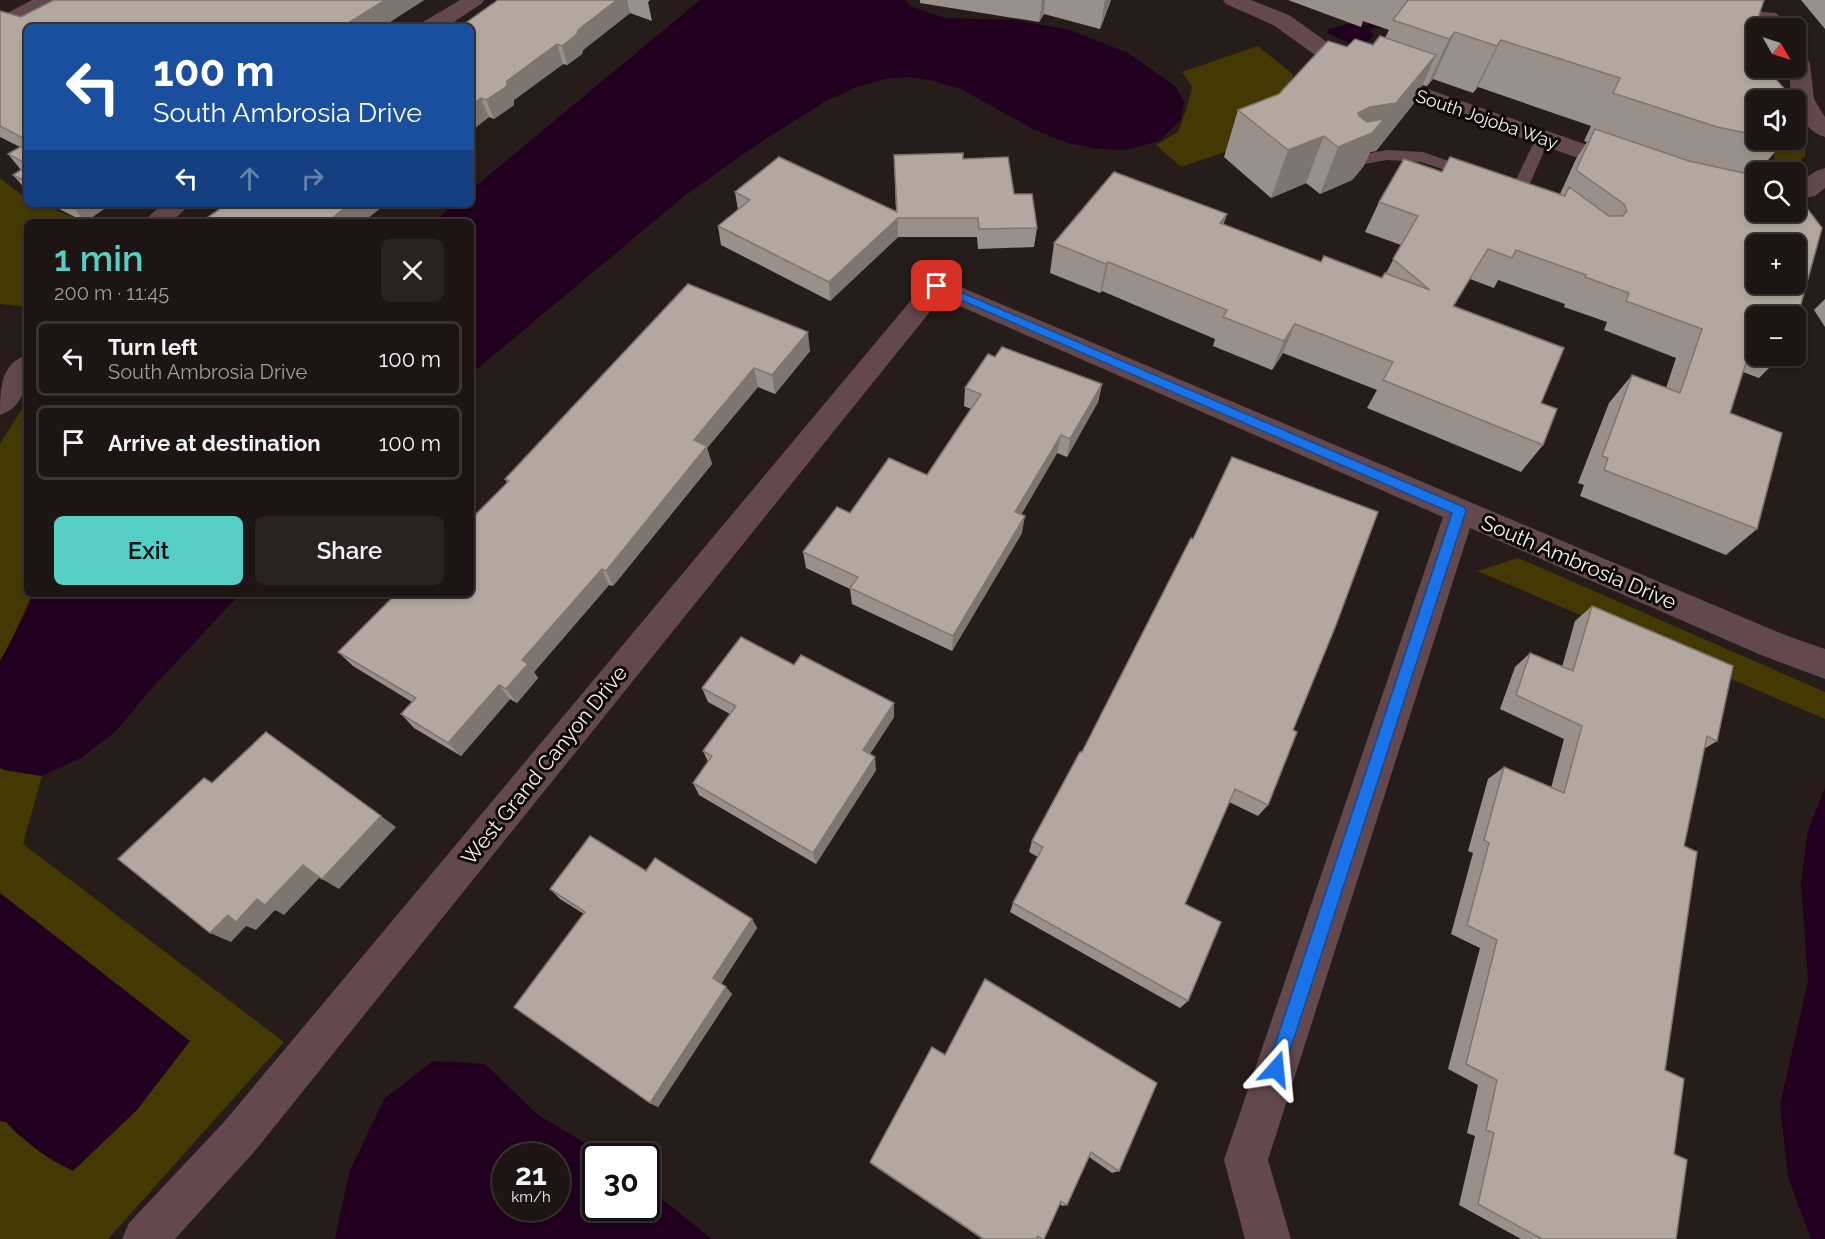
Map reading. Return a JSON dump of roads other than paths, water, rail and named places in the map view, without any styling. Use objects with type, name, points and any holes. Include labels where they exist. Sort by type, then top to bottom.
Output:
[{"type":"street","points":[[436,24],[474,0]]},
{"type":"street","name":"South Jojoba Way","points":[[1233,0],[1281,20],[1340,62],[1368,76],[1645,173]]},
{"type":"street","points":[[1648,0],[1716,14],[1767,15]]},
{"type":"street","points":[[0,25],[31,3]]},
{"type":"street","points":[[1825,82],[1801,78],[1801,94],[1809,113],[1825,130]]},
{"type":"street","points":[[160,219],[174,207]]},
{"type":"street","name":"South Ambrosia Drive","points":[[937,286],[1773,645],[1825,664]]},
{"type":"street","name":"West Grand Canyon Drive","points":[[145,1239],[239,1137],[937,286]]},
{"type":"street","points":[[0,404],[24,369]]},
{"type":"street","points":[[1268,1239],[1246,1160],[1460,511]]},
{"type":"lane","points":[[1536,199],[1514,188],[1543,138]]},
{"type":"lane","points":[[1349,162],[1387,155],[1423,157],[1487,179]]}]
